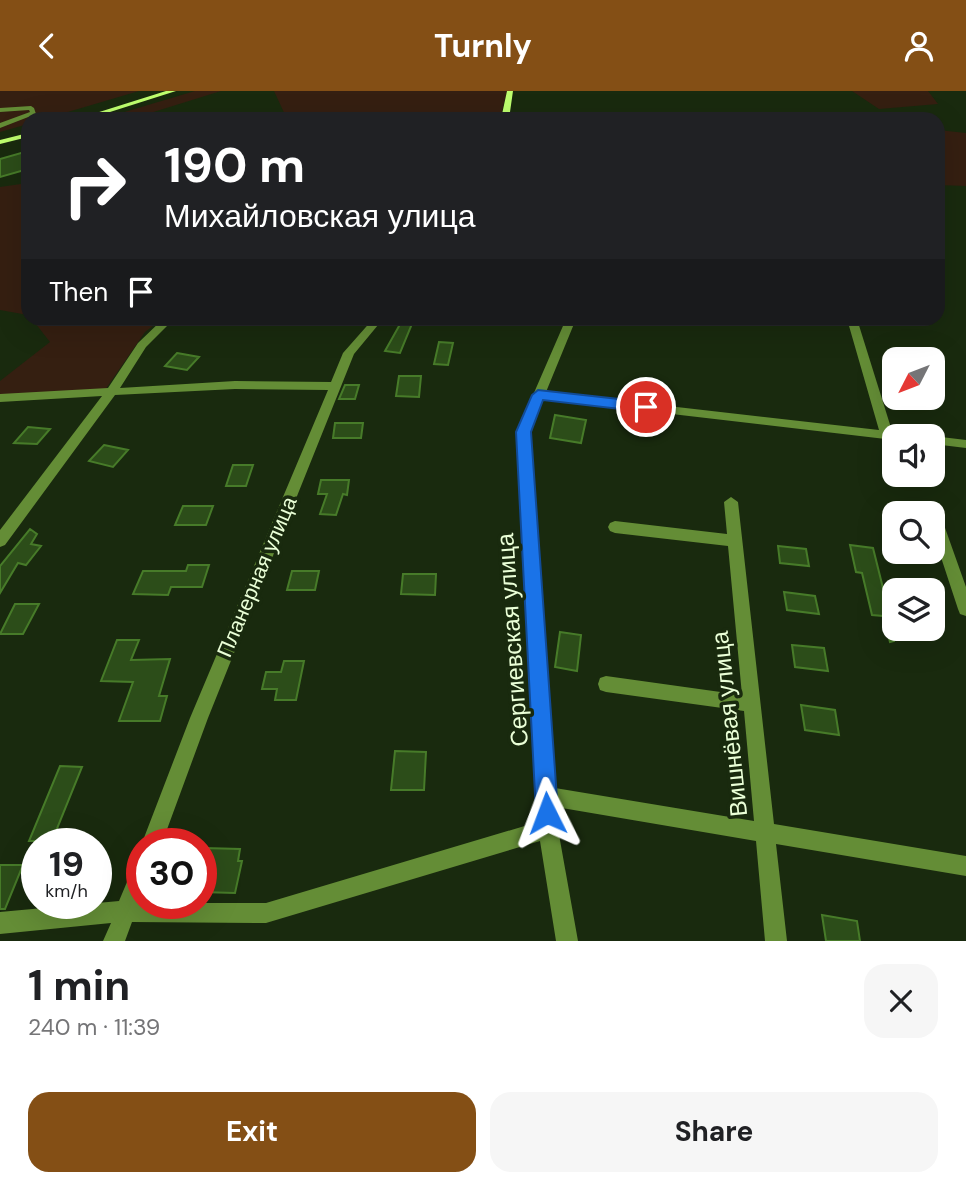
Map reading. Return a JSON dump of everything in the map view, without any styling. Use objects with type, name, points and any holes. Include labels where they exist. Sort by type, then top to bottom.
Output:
[{"type":"main road","points":[[104,112],[173,91]]},
{"type":"main road","points":[[506,112],[510,91]]},
{"type":"main road","points":[[1,140],[21,136]]},
{"type":"street","points":[[0,110],[31,108],[33,112]]},
{"type":"street","points":[[0,126],[21,118]]},
{"type":"street","points":[[0,541],[111,393],[142,345],[162,326]]},
{"type":"street","name":"Планерная улица","points":[[158,828],[199,719],[349,353],[372,326]]},
{"type":"street","name":"Сергиевская улица","points":[[567,326],[523,432],[553,797],[548,829],[568,941]]},
{"type":"street","points":[[854,326],[887,424]]},
{"type":"street","points":[[0,398],[235,385],[337,386]]},
{"type":"street","points":[[538,395],[882,434]]},
{"type":"street","points":[[945,441],[966,444]]},
{"type":"street","name":"Вишнёвая улица","points":[[731,502],[776,941]]},
{"type":"street","points":[[615,527],[735,541]]},
{"type":"street","points":[[945,548],[966,609]]},
{"type":"street","points":[[606,684],[751,704]]},
{"type":"street","points":[[553,797],[966,866]]},
{"type":"street","points":[[217,912],[266,913],[548,829]]},
{"type":"street","points":[[0,923],[126,911],[114,941]]},
{"type":"shaded area","points":[[0,91],[139,91],[68,112],[21,112],[21,126],[0,132]]},
{"type":"shaded area","points":[[195,91],[221,91],[154,112],[124,112]]},
{"type":"shaded area","points":[[274,91],[507,91],[502,112],[284,112]]},
{"type":"shaded area","points":[[852,91],[928,91],[938,104],[879,109]]},
{"type":"shaded area","points":[[945,131],[966,133],[966,186],[945,185]]},
{"type":"shaded area","points":[[21,184],[21,314],[0,310],[0,187]]},
{"type":"shaded area","points":[[37,326],[153,326],[145,332],[105,390],[0,396],[0,381],[50,342]]},
{"type":"building","points":[[21,153],[21,171],[0,177],[0,159]]},
{"type":"building","points":[[399,326],[411,326],[400,353],[385,351]]},
{"type":"building","points":[[439,342],[453,343],[448,365],[434,364]]},
{"type":"building","points":[[177,353],[199,357],[187,370],[165,366]]},
{"type":"building","points":[[399,376],[421,376],[419,397],[396,396]]},
{"type":"building","points":[[345,385],[359,385],[355,399],[339,399]]},
{"type":"building","points":[[555,415],[586,420],[581,443],[550,438]]},
{"type":"building","points":[[335,423],[363,423],[361,438],[333,438]]},
{"type":"building","points":[[28,427],[50,429],[37,444],[14,443]]},
{"type":"building","points":[[104,445],[128,450],[113,467],[89,461]]},
{"type":"building","points":[[233,465],[253,465],[246,486],[226,486]]},
{"type":"building","points":[[321,480],[349,480],[347,495],[343,494],[336,515],[320,514],[327,494],[318,494]]},
{"type":"building","points":[[183,506],[213,506],[206,525],[175,525]]},
{"type":"building","points":[[30,529],[37,534],[31,544],[41,546],[26,565],[18,563],[0,593],[0,566]]},
{"type":"building","points":[[850,545],[873,548],[882,584],[882,616],[872,615],[862,573],[856,572]]},
{"type":"building","points":[[778,546],[806,549],[809,566],[780,563]]},
{"type":"building","points":[[188,565],[209,565],[202,587],[171,587],[168,595],[133,594],[143,571],[186,571]]},
{"type":"building","points":[[292,571],[319,571],[315,590],[287,590]]},
{"type":"building","points":[[403,574],[436,574],[435,595],[401,594]]},
{"type":"building","points":[[784,592],[815,596],[819,614],[787,610]]},
{"type":"building","points":[[15,604],[39,604],[23,634],[0,634]]},
{"type":"building","points":[[560,632],[581,635],[577,671],[555,667]]},
{"type":"building","points":[[117,640],[139,640],[131,660],[170,659],[159,696],[167,696],[160,721],[119,721],[133,682],[101,681]]},
{"type":"building","points":[[792,645],[824,648],[828,671],[795,667]]},
{"type":"building","points":[[284,661],[304,661],[296,700],[275,700],[277,689],[262,689],[266,672],[281,672]]},
{"type":"building","points":[[801,705],[835,710],[839,735],[805,730]]},
{"type":"building","points":[[395,751],[426,752],[424,790],[391,790]]},
{"type":"building","points":[[60,766],[82,767],[57,828],[34,828]]},
{"type":"building","points":[[217,848],[240,849],[238,861],[242,861],[235,893],[217,892]]},
{"type":"building","points":[[0,865],[21,865],[5,909],[0,909]]},
{"type":"building","points":[[822,915],[857,921],[860,941],[826,941]]},
{"type":"route","points":[[547,813],[523,432],[538,395],[646,407]]}]
